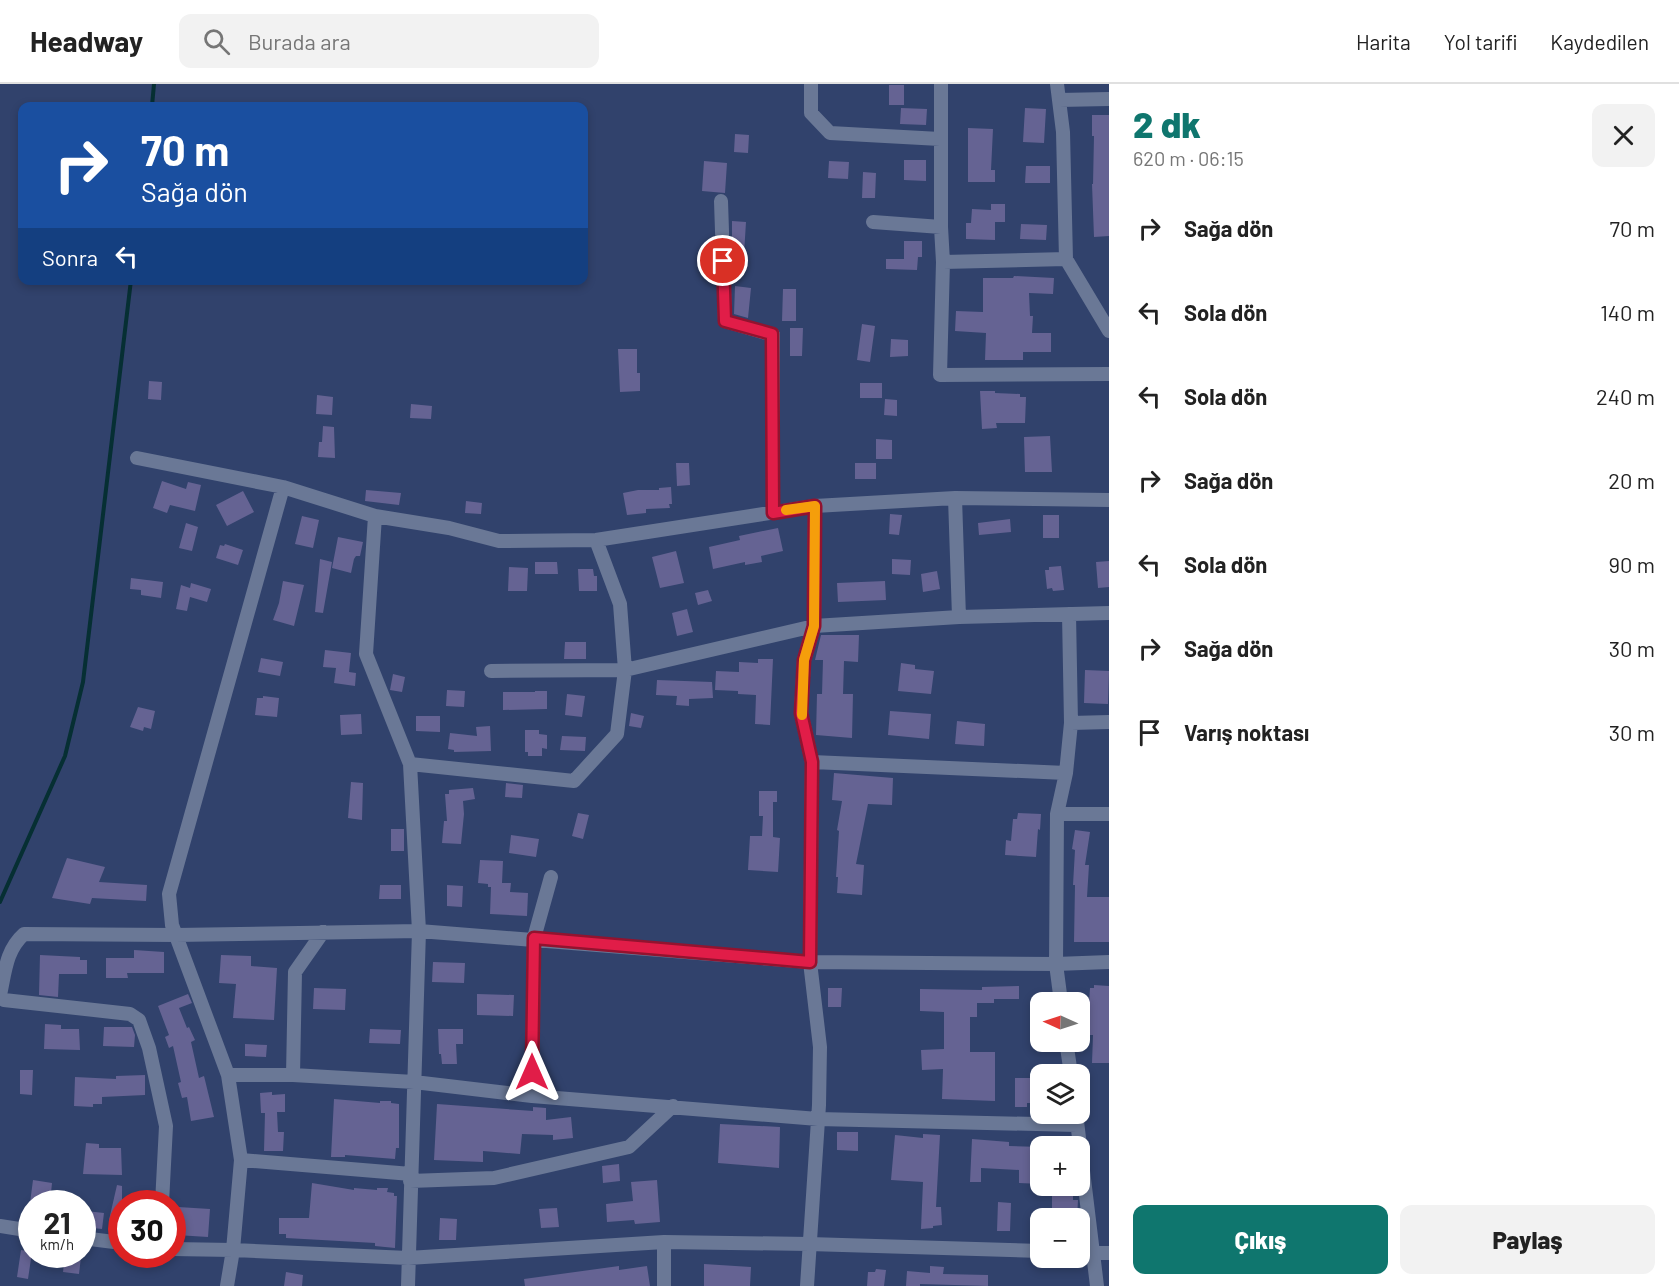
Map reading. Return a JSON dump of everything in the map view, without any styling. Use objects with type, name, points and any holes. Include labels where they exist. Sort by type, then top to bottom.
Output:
[{"type":"street","points":[[811,84],[811,113],[830,133],[940,139]]},
{"type":"street","points":[[941,84],[943,262],[940,375],[1109,374]]},
{"type":"street","points":[[1057,84],[1063,132],[1066,259],[1109,331]]},
{"type":"street","points":[[1059,100],[1109,99]]},
{"type":"street","points":[[721,201],[725,321],[772,334],[773,513]]},
{"type":"street","points":[[873,222],[941,227]]},
{"type":"street","points":[[943,262],[1066,259]]},
{"type":"street","points":[[137,458],[283,487],[375,516],[449,528],[498,541],[596,540],[815,506],[955,498],[1109,500]]},
{"type":"street","points":[[227,1286],[233,1250],[241,1160],[228,1075],[172,925],[169,894],[283,487]]},
{"type":"street","points":[[955,498],[959,617]]},
{"type":"street","points":[[807,1286],[818,1119],[820,1047],[810,962],[812,762],[801,713],[804,660],[814,626],[815,506]]},
{"type":"street","points":[[375,516],[366,654],[410,764],[419,931],[408,1286]]},
{"type":"street","points":[[410,764],[574,781],[616,734],[625,670],[620,604],[596,540]]},
{"type":"street","points":[[491,671],[625,670],[814,626],[959,617],[1109,613]]},
{"type":"street","points":[[1060,992],[1056,964],[1057,814],[1066,773],[1071,723],[1069,614]]},
{"type":"street","points":[[1071,723],[1109,722]]},
{"type":"street","points":[[812,762],[1066,773]]},
{"type":"street","points":[[1057,814],[1109,814]]},
{"type":"street","points":[[532,1096],[534,938],[551,877]]},
{"type":"street","points":[[163,1190],[166,1126],[149,1048],[139,1020],[130,1014],[3,1000],[0,996],[8,954],[16,941],[24,934],[176,935],[419,931],[534,938],[810,962],[1056,964],[1109,962]]},
{"type":"street","points":[[293,1075],[295,972],[323,932]]},
{"type":"street","points":[[228,1075],[293,1075],[414,1082],[532,1096],[818,1119],[1030,1119]]},
{"type":"street","points":[[241,1160],[411,1177],[494,1178],[629,1147],[673,1106]]},
{"type":"street","points":[[0,1226],[18,1229]]},
{"type":"street","points":[[664,1242],[664,1286]]},
{"type":"street","points":[[186,1249],[408,1258],[664,1242],[1030,1251]]},
{"type":"street","points":[[1090,1253],[1109,1253]]},
{"type":"street","points":[[1090,1263],[1097,1286]]},
{"type":"building","points":[[889,85],[904,85],[904,105],[889,105]]},
{"type":"building","points":[[901,108],[927,109],[926,125],[900,124]]},
{"type":"building","points":[[1025,108],[1046,109],[1044,143],[1023,142]]},
{"type":"building","points":[[1092,115],[1109,115],[1109,236],[1094,237]]},
{"type":"building","points":[[968,128],[993,129],[991,170],[995,170],[995,182],[968,182]]},
{"type":"building","points":[[735,134],[749,135],[748,153],[734,152]]},
{"type":"building","points":[[904,160],[926,160],[926,181],[904,180]]},
{"type":"building","points":[[704,161],[727,163],[725,193],[702,191]]},
{"type":"building","points":[[829,161],[849,162],[848,179],[828,178]]},
{"type":"building","points":[[1026,166],[1050,166],[1050,183],[1025,183]]},
{"type":"building","points":[[863,172],[876,173],[875,198],[862,198]]},
{"type":"building","points":[[991,204],[1005,204],[1005,222],[995,222],[995,240],[966,239],[966,223],[971,223],[972,209],[991,210]]},
{"type":"building","points":[[732,221],[746,222],[744,254],[732,253]]},
{"type":"building","points":[[1021,224],[1047,225],[1046,240],[1020,239]]},
{"type":"building","points":[[904,241],[922,241],[922,257],[918,257],[917,270],[886,269],[886,259],[904,259]]},
{"type":"building","points":[[1014,276],[1054,278],[1053,294],[1029,293],[1030,316],[1033,316],[1032,333],[1051,333],[1051,352],[1023,352],[1023,360],[985,360],[986,333],[955,331],[956,311],[983,312],[983,278],[1013,278]]},
{"type":"building","points":[[735,286],[751,288],[748,318],[734,314]]},
{"type":"building","points":[[783,289],[796,289],[796,321],[782,321]]},
{"type":"building","points":[[862,324],[875,326],[870,362],[857,360]]},
{"type":"building","points":[[790,328],[803,328],[802,356],[790,356]]},
{"type":"building","points":[[891,339],[908,340],[908,356],[890,357]]},
{"type":"building","points":[[618,349],[637,349],[640,391],[620,392]]},
{"type":"building","points":[[149,381],[162,382],[161,400],[148,399]]},
{"type":"building","points":[[860,383],[882,383],[882,398],[860,398]]},
{"type":"building","points":[[980,391],[1020,394],[1020,397],[1026,397],[1025,423],[996,423],[997,428],[982,429]]},
{"type":"building","points":[[317,395],[333,397],[332,415],[316,414]]},
{"type":"building","points":[[885,399],[897,400],[897,416],[884,415]]},
{"type":"building","points":[[411,404],[432,406],[431,419],[410,418]]},
{"type":"building","points":[[323,426],[334,427],[335,458],[318,457]]},
{"type":"building","points":[[1050,436],[1052,472],[1025,472],[1024,437]]},
{"type":"building","points":[[876,439],[892,440],[892,459],[876,459]]},
{"type":"building","points":[[676,463],[689,463],[690,485],[677,486]]},
{"type":"building","points":[[855,463],[876,463],[876,479],[855,479]]},
{"type":"building","points":[[162,481],[186,489],[188,482],[201,485],[195,511],[170,505],[167,513],[153,508]]},
{"type":"building","points":[[671,487],[672,504],[669,504],[670,508],[646,509],[646,513],[627,515],[623,493]]},
{"type":"building","points":[[366,490],[401,493],[399,505],[365,501]]},
{"type":"building","points":[[243,491],[254,512],[227,526],[216,505]]},
{"type":"building","points":[[466,501],[482,503],[481,514],[465,513]]},
{"type":"building","points":[[890,514],[902,515],[899,535],[889,534]]},
{"type":"building","points":[[1043,515],[1059,515],[1059,538],[1043,538]]},
{"type":"building","points":[[302,516],[319,520],[313,548],[295,544]]},
{"type":"building","points":[[1010,519],[1011,532],[979,535],[978,523]]},
{"type":"building","points":[[186,523],[198,527],[192,551],[179,548]]},
{"type":"building","points":[[778,528],[783,551],[761,556],[762,562],[745,565],[745,562],[713,569],[709,547],[740,540],[739,536]]},
{"type":"building","points":[[338,537],[363,542],[360,556],[354,559],[351,573],[332,568]]},
{"type":"building","points":[[225,544],[243,550],[238,565],[216,558],[220,545]]},
{"type":"building","points":[[676,551],[684,583],[660,588],[652,557]]},
{"type":"building","points":[[320,559],[332,562],[323,613],[315,612]]},
{"type":"building","points":[[892,559],[911,560],[910,575],[892,574]]},
{"type":"building","points":[[1109,561],[1109,587],[1098,588],[1096,562]]},
{"type":"building","points":[[535,562],[557,562],[558,574],[535,574]]},
{"type":"building","points":[[1061,566],[1064,590],[1047,589],[1045,570],[1049,570],[1049,567]]},
{"type":"building","points":[[509,567],[528,568],[527,591],[508,591]]},
{"type":"building","points":[[578,569],[593,569],[594,576],[597,576],[597,591],[579,591]]},
{"type":"building","points":[[937,571],[940,589],[923,592],[921,574]]},
{"type":"building","points":[[131,578],[163,582],[161,598],[141,595],[141,590],[130,589]]},
{"type":"building","points":[[283,581],[304,585],[294,626],[273,620]]},
{"type":"building","points":[[885,581],[886,600],[838,602],[837,583]]},
{"type":"building","points":[[191,583],[211,589],[207,602],[190,597],[187,611],[176,609],[181,585],[190,588]]},
{"type":"building","points":[[708,590],[712,601],[698,605],[695,593]]},
{"type":"building","points":[[687,609],[693,632],[677,636],[672,613]]},
{"type":"building","points":[[821,635],[859,635],[858,662],[844,661],[843,694],[853,694],[852,738],[816,735],[817,694],[822,694],[823,660],[815,660]]},
{"type":"building","points":[[565,642],[586,642],[586,659],[564,659]]},
{"type":"building","points":[[325,650],[351,653],[349,672],[356,673],[355,686],[334,683],[336,668],[323,667]]},
{"type":"building","points":[[261,658],[283,662],[280,676],[258,672]]},
{"type":"building","points":[[758,659],[773,659],[770,725],[755,724],[756,695],[715,690],[716,671],[739,672],[739,662],[758,663]]},
{"type":"building","points":[[901,663],[915,665],[915,669],[934,671],[931,694],[898,691]]},
{"type":"building","points":[[1085,670],[1109,671],[1108,704],[1084,703]]},
{"type":"building","points":[[393,674],[405,677],[402,692],[390,690]]},
{"type":"building","points":[[657,680],[712,682],[713,698],[689,699],[689,706],[676,705],[677,696],[656,695]]},
{"type":"building","points":[[447,690],[465,691],[464,707],[446,706]]},
{"type":"building","points":[[547,691],[547,709],[503,710],[503,692]]},
{"type":"building","points":[[567,694],[585,696],[582,717],[565,715]]},
{"type":"building","points":[[263,696],[279,698],[277,717],[255,715],[257,698],[263,698]]},
{"type":"building","points":[[138,707],[155,711],[151,729],[144,727],[143,731],[130,727]]},
{"type":"building","points":[[890,711],[931,714],[929,739],[888,735]]},
{"type":"building","points":[[631,713],[644,716],[641,728],[629,726]]},
{"type":"building","points":[[361,714],[362,734],[341,735],[340,715]]},
{"type":"building","points":[[416,716],[440,716],[440,732],[416,731]]},
{"type":"building","points":[[957,721],[985,724],[984,746],[955,744]]},
{"type":"building","points":[[490,726],[491,751],[454,752],[448,749],[450,733],[477,736],[476,727]]},
{"type":"building","points":[[525,730],[539,730],[539,734],[547,735],[547,749],[542,748],[542,756],[528,756],[528,752],[525,752]]},
{"type":"building","points":[[562,736],[586,737],[585,751],[560,750]]},
{"type":"building","points":[[834,773],[893,778],[892,805],[868,804],[856,864],[864,865],[862,895],[837,893],[839,831],[837,830],[842,801],[832,800]]},
{"type":"building","points":[[351,782],[363,783],[362,820],[348,818]]},
{"type":"building","points":[[506,783],[523,785],[522,798],[505,797]]},
{"type":"building","points":[[473,788],[475,799],[463,801],[461,844],[442,843],[444,821],[447,821],[445,794],[449,794],[449,790]]},
{"type":"building","points":[[759,791],[777,791],[777,802],[773,802],[773,837],[780,838],[778,872],[748,870],[750,836],[762,836],[763,816],[759,816]]},
{"type":"building","points":[[578,813],[589,815],[583,839],[572,836]]},
{"type":"building","points":[[1018,813],[1041,814],[1036,857],[1005,855],[1006,840],[1011,841],[1013,819],[1017,819]]},
{"type":"building","points":[[391,829],[404,829],[404,851],[391,851]]},
{"type":"building","points":[[1075,830],[1090,832],[1085,865],[1089,865],[1087,897],[1109,897],[1109,942],[1074,942],[1075,850],[1072,849]]},
{"type":"building","points":[[511,835],[539,839],[536,857],[509,853]]},
{"type":"building","points":[[67,858],[105,867],[99,882],[147,885],[146,901],[92,898],[90,904],[52,898]]},
{"type":"building","points":[[480,860],[503,861],[502,883],[511,883],[510,892],[528,893],[527,916],[490,914],[491,887],[488,887],[488,884],[478,883]]},
{"type":"building","points":[[380,885],[401,885],[401,899],[379,899]]},
{"type":"building","points":[[447,885],[463,886],[462,907],[447,906]]},
{"type":"building","points":[[134,950],[164,952],[164,973],[127,973],[128,978],[106,978],[106,958],[134,958]]},
{"type":"building","points":[[40,955],[80,957],[80,960],[87,960],[87,974],[59,974],[58,997],[39,995]]},
{"type":"building","points":[[221,955],[251,956],[251,966],[277,968],[274,1020],[233,1018],[236,984],[219,983]]},
{"type":"building","points":[[433,962],[465,963],[464,983],[432,982]]},
{"type":"building","points":[[1094,985],[1109,986],[1109,1063],[1092,1063],[1093,1035],[1090,1035],[1090,992],[1090,988],[1094,988]]},
{"type":"building","points":[[1019,986],[1019,999],[994,999],[994,1003],[977,1003],[977,1017],[970,1017],[970,1052],[995,1052],[995,1101],[942,1099],[943,1069],[922,1070],[921,1050],[944,1049],[944,1012],[920,1011],[920,989],[982,990],[982,987]]},
{"type":"building","points":[[314,988],[346,989],[345,1010],[313,1009]]},
{"type":"building","points":[[828,988],[842,988],[841,1007],[828,1007]]},
{"type":"building","points":[[188,994],[192,1003],[179,1008],[195,1040],[191,1042],[199,1078],[204,1076],[214,1117],[191,1121],[187,1097],[182,1098],[178,1083],[181,1082],[173,1046],[169,1048],[165,1037],[169,1035],[158,1006]]},
{"type":"building","points":[[477,994],[514,995],[513,1016],[477,1015]]},
{"type":"building","points":[[45,1024],[61,1025],[61,1029],[79,1029],[80,1050],[44,1049]]},
{"type":"building","points":[[104,1027],[132,1027],[135,1035],[134,1047],[103,1046]]},
{"type":"building","points":[[370,1029],[401,1030],[400,1044],[369,1043]]},
{"type":"building","points":[[438,1029],[463,1029],[463,1044],[456,1044],[457,1064],[442,1064],[441,1054],[439,1054]]},
{"type":"building","points":[[245,1044],[267,1045],[266,1057],[245,1056]]},
{"type":"building","points":[[20,1070],[33,1070],[32,1095],[20,1094]]},
{"type":"building","points":[[145,1075],[145,1095],[102,1097],[102,1104],[93,1104],[93,1107],[74,1106],[75,1077],[116,1079],[116,1076]]},
{"type":"building","points":[[1015,1078],[1030,1078],[1030,1103],[1027,1103],[1027,1107],[1015,1107]]},
{"type":"building","points":[[272,1092],[272,1095],[285,1094],[285,1112],[277,1112],[278,1132],[284,1132],[283,1151],[264,1151],[265,1113],[261,1113],[260,1093]]},
{"type":"building","points":[[334,1099],[380,1103],[380,1101],[391,1101],[391,1103],[399,1104],[399,1148],[396,1148],[395,1159],[345,1155],[345,1157],[331,1157]]},
{"type":"building","points":[[437,1104],[533,1111],[533,1107],[546,1108],[546,1120],[571,1117],[573,1138],[553,1140],[553,1135],[522,1134],[520,1154],[483,1151],[483,1162],[434,1160]]},
{"type":"building","points":[[720,1124],[780,1127],[779,1168],[718,1163]]},
{"type":"building","points":[[837,1132],[858,1132],[858,1151],[837,1150]]},
{"type":"building","points":[[923,1134],[940,1135],[936,1207],[941,1207],[942,1225],[921,1229],[923,1182],[891,1180],[895,1135],[923,1138]]},
{"type":"building","points":[[972,1139],[1009,1142],[1009,1146],[1030,1147],[1030,1184],[1019,1183],[1019,1170],[981,1168],[981,1182],[970,1182]]},
{"type":"building","points":[[86,1143],[99,1144],[99,1148],[121,1148],[122,1175],[83,1174]]},
{"type":"building","points":[[619,1164],[620,1181],[603,1183],[602,1166]]},
{"type":"building","points":[[33,1180],[52,1183],[51,1190],[32,1190]]},
{"type":"building","points":[[657,1180],[660,1222],[635,1224],[634,1220],[607,1222],[606,1204],[633,1201],[631,1182]]},
{"type":"building","points":[[312,1183],[354,1190],[354,1188],[377,1190],[377,1188],[388,1188],[387,1192],[397,1196],[395,1248],[375,1246],[375,1243],[286,1238],[286,1234],[279,1234],[279,1218],[309,1218]]},
{"type":"building","points":[[117,1185],[122,1186],[122,1190],[116,1190]]},
{"type":"building","points":[[1052,1196],[1073,1196],[1073,1200],[1078,1200],[1078,1208],[1052,1208]]},
{"type":"building","points":[[998,1202],[1011,1203],[1010,1231],[997,1231]]},
{"type":"building","points":[[186,1208],[210,1209],[208,1237],[186,1236]]},
{"type":"building","points":[[557,1208],[559,1227],[541,1228],[539,1209]]},
{"type":"building","points":[[96,1212],[104,1213],[102,1229],[96,1228]]},
{"type":"building","points":[[440,1218],[457,1219],[456,1240],[439,1240]]},
{"type":"building","points":[[704,1264],[751,1267],[750,1286],[704,1286]]},
{"type":"building","points":[[619,1266],[619,1270],[647,1266],[650,1286],[525,1286],[524,1279]]},
{"type":"building","points":[[930,1266],[944,1267],[943,1274],[988,1275],[988,1286],[920,1284],[920,1286],[906,1286],[907,1271],[930,1273]]},
{"type":"building","points":[[18,1268],[30,1268],[28,1279],[17,1277]]},
{"type":"building","points":[[63,1268],[80,1268],[79,1274],[63,1272]]},
{"type":"building","points":[[876,1269],[886,1270],[884,1286],[867,1286],[868,1272],[875,1272]]},
{"type":"building","points":[[286,1272],[303,1275],[302,1286],[284,1286]]},
{"type":"waterway","points":[[152,102],[154,84]]},
{"type":"waterway","points":[[0,902],[65,756],[83,682],[130,285]]},
{"type":"slow traffic","points":[[786,510],[815,506],[814,626],[804,660],[802,715]]},
{"type":"route","points":[[532,1072],[534,938],[810,962],[812,762],[801,713],[804,660],[814,626],[815,506],[773,513],[772,334],[725,321],[723,261]]}]
